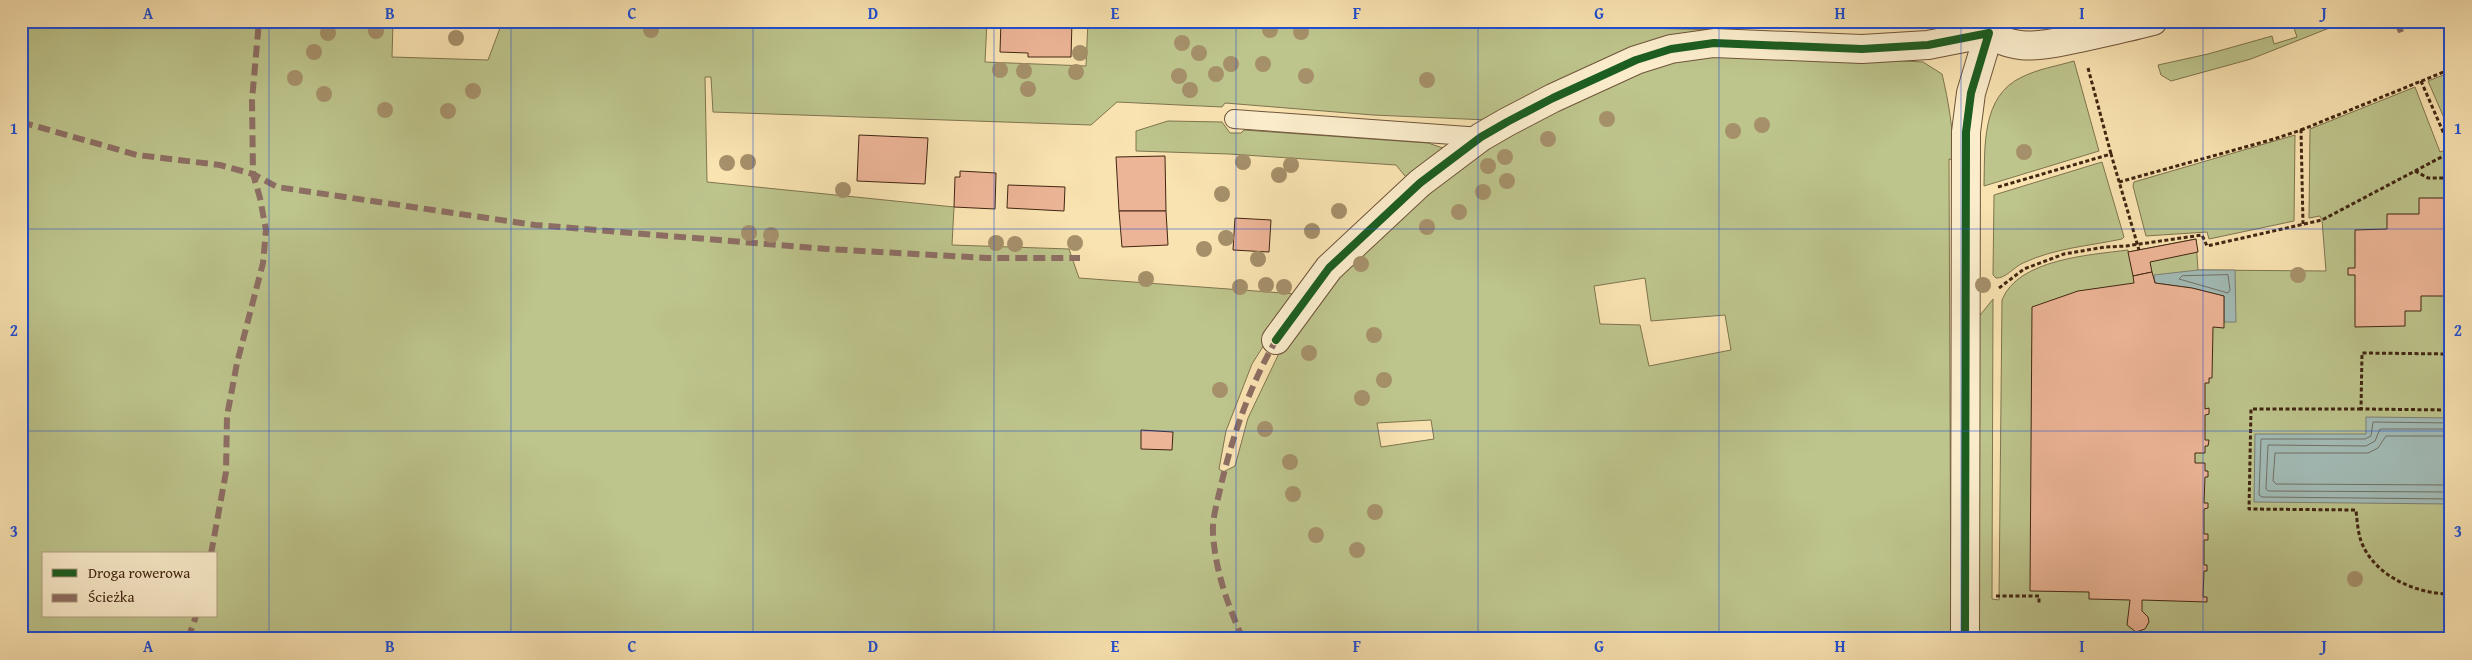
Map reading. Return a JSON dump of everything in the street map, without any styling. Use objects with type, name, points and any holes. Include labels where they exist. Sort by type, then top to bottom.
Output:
[{"type":"street","points":[[1276,340],[1313,286],[1350,246],[1420,184],[1480,137],[1553,98],[1636,60],[1671,50],[1714,43],[1799,47],[1885,48],[1928,45],[1983,27],[2016,45],[2040,46],[2152,21]]},
{"type":"street","points":[[1965,639],[1966,132],[1983,27]]},
{"type":"lane","points":[[1234,120],[1480,137]]},
{"type":"path","points":[[1306,21],[1306,31]]},
{"type":"path","points":[[2088,65],[2139,250]]},
{"type":"path","points":[[2119,182],[2301,130],[2451,69]]},
{"type":"path","points":[[1998,295],[1996,290],[2017,274],[2037,263],[2080,251],[2202,235],[2207,246],[2322,220],[2451,151],[2421,81]]},
{"type":"path","points":[[2301,130],[2303,224]]},
{"type":"path","points":[[1966,196],[2111,154]]},
{"type":"path","points":[[2415,171],[2428,178],[2451,178]]},
{"type":"path","points":[[2361,409],[2362,353],[2451,354]]},
{"type":"path","points":[[2451,410],[2251,408],[2250,509],[2356,510],[2362,542],[2373,562],[2383,570],[2421,591],[2451,594]]},
{"type":"path","points":[[1996,586],[1996,596],[2039,596],[2039,605]]},
{"type":"green space","points":[[21,21],[393,21],[392,57],[488,60],[500,28],[575,21],[987,21],[985,62],[1086,66],[1088,21],[1476,21],[1477,24],[1724,30],[1488,120],[1373,115],[1225,103],[1222,107],[1117,102],[1091,125],[713,112],[711,77],[705,77],[707,182],[954,207],[952,245],[1069,249],[1079,278],[1296,294],[1252,364],[1226,431],[1219,469],[1223,472],[1235,466],[1248,418],[1283,345],[1320,293],[1403,211],[1505,131],[1661,60],[1760,53],[1923,62],[1942,74],[1953,138],[1954,160],[1949,159],[1951,639],[21,639]],"holes":[[[1645,278],[1651,321],[1725,315],[1731,350],[1649,366],[1640,325],[1600,324],[1594,286]],[[1431,420],[1434,439],[1381,447],[1377,423]]]},
{"type":"green space","points":[[2314,21],[2347,21],[2251,59],[2171,81],[2161,75],[2158,65],[2208,54],[2272,36],[2274,44],[2297,37],[2294,28]]},
{"type":"green space","points":[[2074,61],[2099,151],[1984,186],[1988,124],[1992,110],[1999,97],[2009,86],[2028,74]]},
{"type":"green space","points":[[2451,72],[2451,134],[2428,81]]},
{"type":"green space","points":[[2415,87],[2440,152],[2451,148],[2451,639],[1976,639],[1977,319],[1993,299],[1992,599],[1999,600],[2002,300],[2010,286],[2039,267],[2076,257],[2128,250],[2128,252],[2196,239],[2198,270],[2326,271],[2322,220],[2320,216],[2309,218],[2310,129]]},
{"type":"green space","points":[[1168,121],[1222,122],[1230,133],[1241,133],[1244,130],[1428,143],[1446,149],[1410,182],[1396,165],[1229,154],[1136,151],[1136,131]]},
{"type":"green space","points":[[2295,135],[2294,221],[2209,239],[2207,232],[2146,236],[2133,186],[2134,182]]},
{"type":"green space","points":[[2102,162],[2124,237],[2122,239],[2047,254],[2023,263],[2003,277],[1996,278],[1993,275],[1994,195]]},
{"type":"water","points":[[2198,270],[2235,270],[2236,322],[2224,322],[2224,296],[2192,288],[2155,283],[2154,275]]},
{"type":"water","points":[[2366,417],[2451,418],[2451,504],[2254,502],[2255,434],[2366,434]]},
{"type":"building","points":[[1001,21],[1072,21],[1071,57],[1028,57],[1028,53],[1000,52]]},
{"type":"building","points":[[1507,21],[1535,21],[1535,22],[1507,24]]},
{"type":"building","points":[[859,135],[928,138],[925,184],[857,181]]},
{"type":"building","points":[[1165,156],[1166,211],[1119,211],[1116,157]]},
{"type":"building","points":[[960,171],[996,173],[995,209],[954,207],[955,177],[960,177]]},
{"type":"building","points":[[2449,181],[2451,296],[2421,296],[2421,311],[2405,311],[2405,326],[2355,327],[2355,275],[2348,275],[2348,268],[2355,268],[2355,230],[2387,229],[2387,214],[2419,214],[2419,198],[2449,198]]},
{"type":"building","points":[[1008,185],[1065,187],[1064,211],[1007,208]]},
{"type":"building","points":[[1119,211],[1166,211],[1168,245],[1122,247]]},
{"type":"building","points":[[1235,218],[1271,220],[1269,252],[1233,250]]},
{"type":"building","points":[[2196,239],[2198,252],[2150,262],[2152,272],[2133,276],[2128,252]]},
{"type":"building","points":[[2152,272],[2155,283],[2192,288],[2224,296],[2224,328],[2213,327],[2212,378],[2209,378],[2209,383],[2205,383],[2205,409],[2209,408],[2209,414],[2205,415],[2205,440],[2209,440],[2208,446],[2205,446],[2205,453],[2195,453],[2195,463],[2205,463],[2205,471],[2208,471],[2208,477],[2205,477],[2204,503],[2208,503],[2208,508],[2204,509],[2204,534],[2208,534],[2208,540],[2204,540],[2204,565],[2207,565],[2207,571],[2204,571],[2203,597],[2207,597],[2207,602],[2142,600],[2142,611],[2148,617],[2149,622],[2145,629],[2136,632],[2127,625],[2130,600],[2089,599],[2089,592],[2030,591],[2032,307],[2078,291],[2134,283],[2133,276]]},
{"type":"building","points":[[1141,430],[1173,432],[1172,450],[1141,449]]},
{"type":"marked path","points":[[211,552],[226,472],[227,416],[237,363],[263,263],[266,230],[253,174],[252,100],[259,21]]},
{"type":"marked path","points":[[2397,21],[2403,38]]},
{"type":"marked path","points":[[21,122],[137,155],[220,165],[253,174],[277,187],[535,225],[828,249],[986,258],[1080,258]]},
{"type":"marked path","points":[[1243,639],[1227,601],[1219,574],[1214,547],[1213,521],[1237,429],[1250,393],[1276,340]]},
{"type":"marked path","points":[[188,639],[195,618]]},
{"type":"cycle path","points":[[1276,340],[1329,268],[1420,183],[1481,137],[1507,122],[1553,98],[1636,60],[1671,49],[1714,43],[1862,49],[1928,45],[1989,33],[1971,93],[1966,132],[1965,639]]}]
